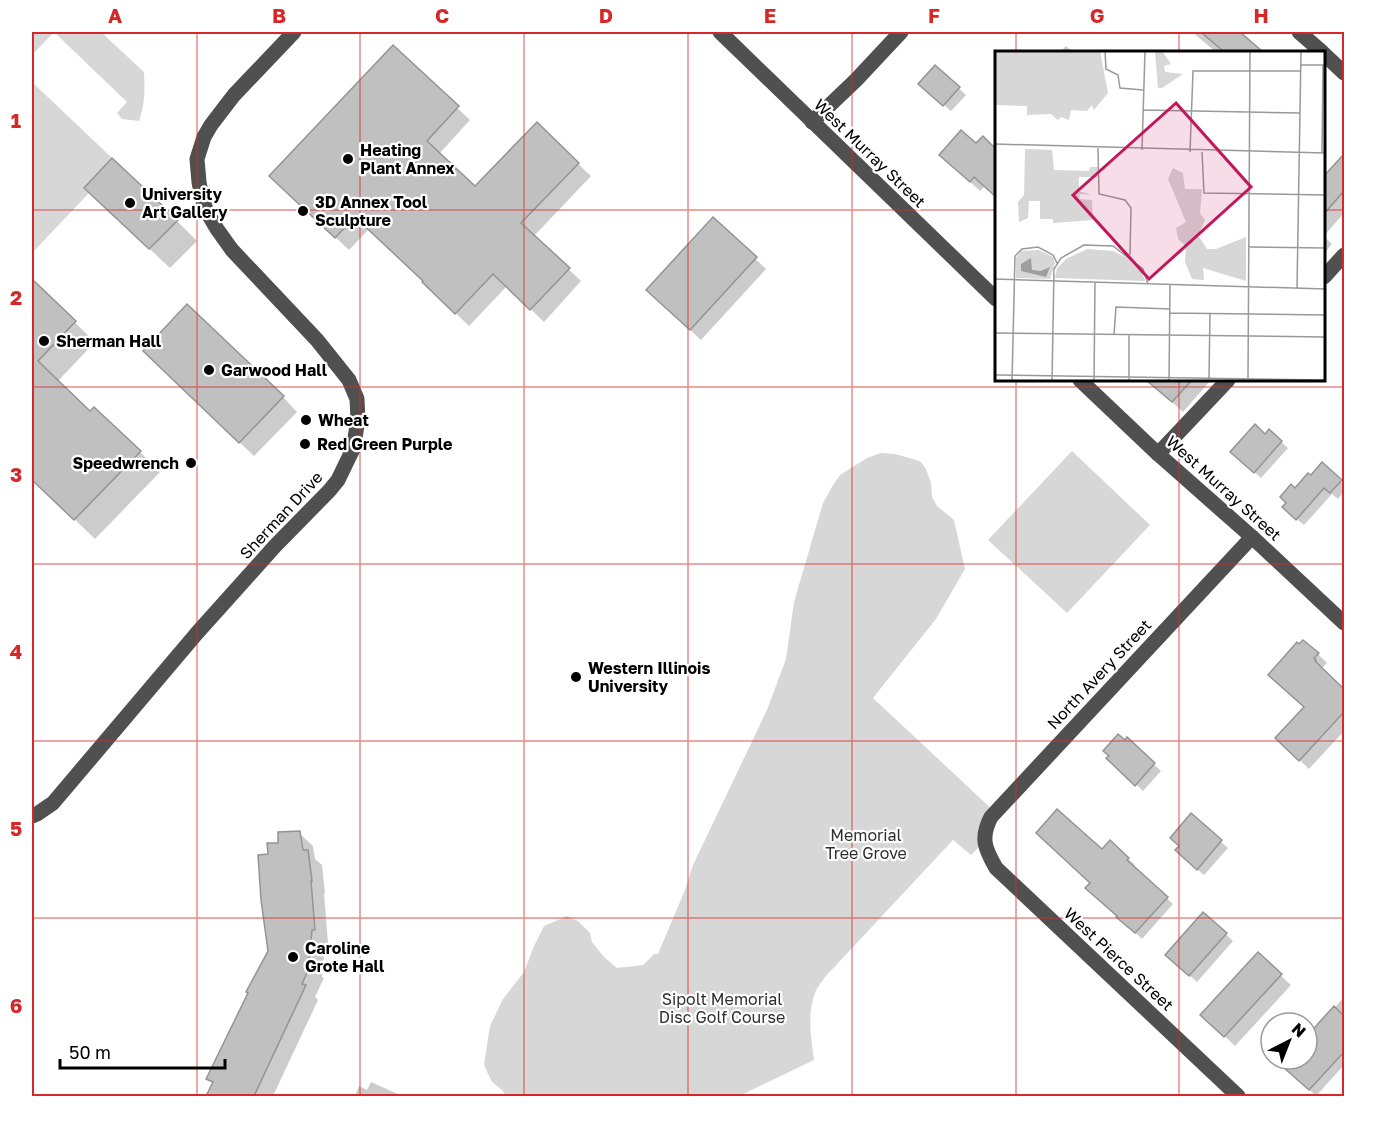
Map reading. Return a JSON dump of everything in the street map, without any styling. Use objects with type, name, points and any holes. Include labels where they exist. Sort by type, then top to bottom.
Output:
[{"type":"street","name":"Sherman Drive","points":[[32,816],[52,803],[197,633],[269,552],[329,491],[338,480],[353,449],[358,420],[357,399],[349,380],[317,340],[232,250],[207,212],[199,182],[197,159],[204,137],[211,125],[234,95],[294,32]]},
{"type":"street","name":"West Murray Street","points":[[720,32],[995,298]]},
{"type":"street","points":[[812,122],[901,32]]},
{"type":"street","points":[[1299,32],[1321,51]]},
{"type":"street","points":[[1325,55],[1344,73]]},
{"type":"street","points":[[1325,275],[1344,255]]},
{"type":"street","name":"West Murray Street","points":[[1081,381],[1344,623]]},
{"type":"street","points":[[1158,454],[1227,381]]},
{"type":"street","name":"North Avery Street","points":[[984,842],[991,817],[1252,537]]},
{"type":"street","name":"West Pierce Street","points":[[984,842],[986,851],[996,868],[1238,1096]]},
{"type":"green space","points":[[32,32],[54,32],[32,55]]},
{"type":"green space","points":[[54,32],[101,32],[144,72],[144,97],[139,121],[122,119],[117,113],[127,102]]},
{"type":"green space","points":[[32,82],[112,158],[84,188],[89,193],[32,253]]},
{"type":"green space","points":[[1072,451],[1150,525],[1067,613],[988,540]]},
{"type":"green space","name":"Sipolt Memorial Disc Golf Course","points":[[881,453],[895,454],[920,461],[926,469],[931,483],[932,497],[937,506],[954,520],[965,569],[936,619],[873,698],[995,812],[984,842],[971,855],[953,840],[825,977],[816,991],[811,1009],[810,1026],[814,1060],[739,1096],[506,1096],[492,1082],[484,1064],[490,1026],[503,999],[524,972],[544,926],[567,916],[578,921],[590,933],[592,942],[604,957],[617,968],[643,965],[654,954],[658,954],[693,865],[767,710],[786,659],[794,602],[823,503],[840,475],[867,458]]},
{"type":"building","points":[[1201,32],[1240,32],[1262,51],[1223,51]]},
{"type":"building","points":[[393,45],[459,106],[427,141],[475,186],[537,122],[579,163],[521,223],[570,268],[530,310],[493,274],[455,314],[355,217],[335,238],[269,176]]},
{"type":"building","points":[[935,65],[960,87],[943,106],[918,84]]},
{"type":"building","points":[[961,130],[976,143],[983,136],[995,148],[995,196],[974,177],[970,182],[939,155]]},
{"type":"building","points":[[1344,154],[1344,191],[1325,213],[1325,175]]},
{"type":"building","points":[[112,158],[178,220],[149,249],[84,188]]},
{"type":"building","points":[[713,217],[757,257],[690,330],[646,290]]},
{"type":"building","points":[[32,279],[76,321],[38,361],[90,411],[94,407],[141,451],[74,520],[32,480]]},
{"type":"building","name":"Garwood Hall","points":[[187,304],[284,396],[239,443],[143,351]]},
{"type":"building","points":[[1147,381],[1191,381],[1172,402]]},
{"type":"building","points":[[1255,424],[1265,434],[1269,429],[1282,441],[1254,473],[1230,452]]},
{"type":"building","points":[[1322,462],[1342,480],[1330,493],[1324,488],[1296,520],[1282,507],[1286,503],[1280,497],[1291,484],[1295,488],[1308,473],[1311,475]]},
{"type":"building","points":[[1303,640],[1319,653],[1314,658],[1315,661],[1344,689],[1344,712],[1299,761],[1275,738],[1304,707],[1268,675],[1297,642],[1299,644]]},
{"type":"building","points":[[1118,734],[1125,740],[1127,737],[1155,763],[1135,786],[1106,758],[1109,756],[1103,751]]},
{"type":"building","points":[[1057,809],[1102,849],[1110,840],[1129,858],[1127,860],[1168,897],[1135,933],[1085,888],[1090,883],[1036,833]]},
{"type":"building","points":[[1191,813],[1222,840],[1197,870],[1175,850],[1179,846],[1170,838]]},
{"type":"building","name":"Caroline Grote Hall","points":[[300,831],[303,850],[308,850],[315,930],[312,930],[309,962],[311,964],[302,984],[306,985],[254,1096],[206,1096],[213,1082],[206,1079],[248,993],[246,992],[268,951],[258,855],[268,854],[267,843],[278,843],[278,832]]},
{"type":"building","points":[[1203,912],[1227,933],[1189,976],[1165,955]]},
{"type":"building","points":[[1258,952],[1282,974],[1224,1037],[1200,1015]]},
{"type":"building","points":[[1334,1006],[1344,1016],[1344,1052],[1309,1090],[1288,1071],[1319,1071],[1319,1023]]},
{"type":"place","name":"Heating Plant Annex","points":[[348,159]]},
{"type":"place","name":"University Art Gallery","points":[[130,203]]},
{"type":"place","name":"3D Annex Tool Sculpture","points":[[303,211]]},
{"type":"place","name":"Sherman Hall","points":[[44,341]]},
{"type":"place","name":"Garwood Hall","points":[[209,370]]},
{"type":"place","name":"Wheat","points":[[306,420]]},
{"type":"place","name":"Red Green Purple","points":[[305,444]]},
{"type":"place","name":"Speedwrench","points":[[191,463]]},
{"type":"place","name":"Western Illinois University","points":[[576,677]]},
{"type":"place","name":"Caroline Grote Hall","points":[[293,957]]},
{"type":"park label","name":"Memorial Tree Grove","points":[[866,844]]}]
